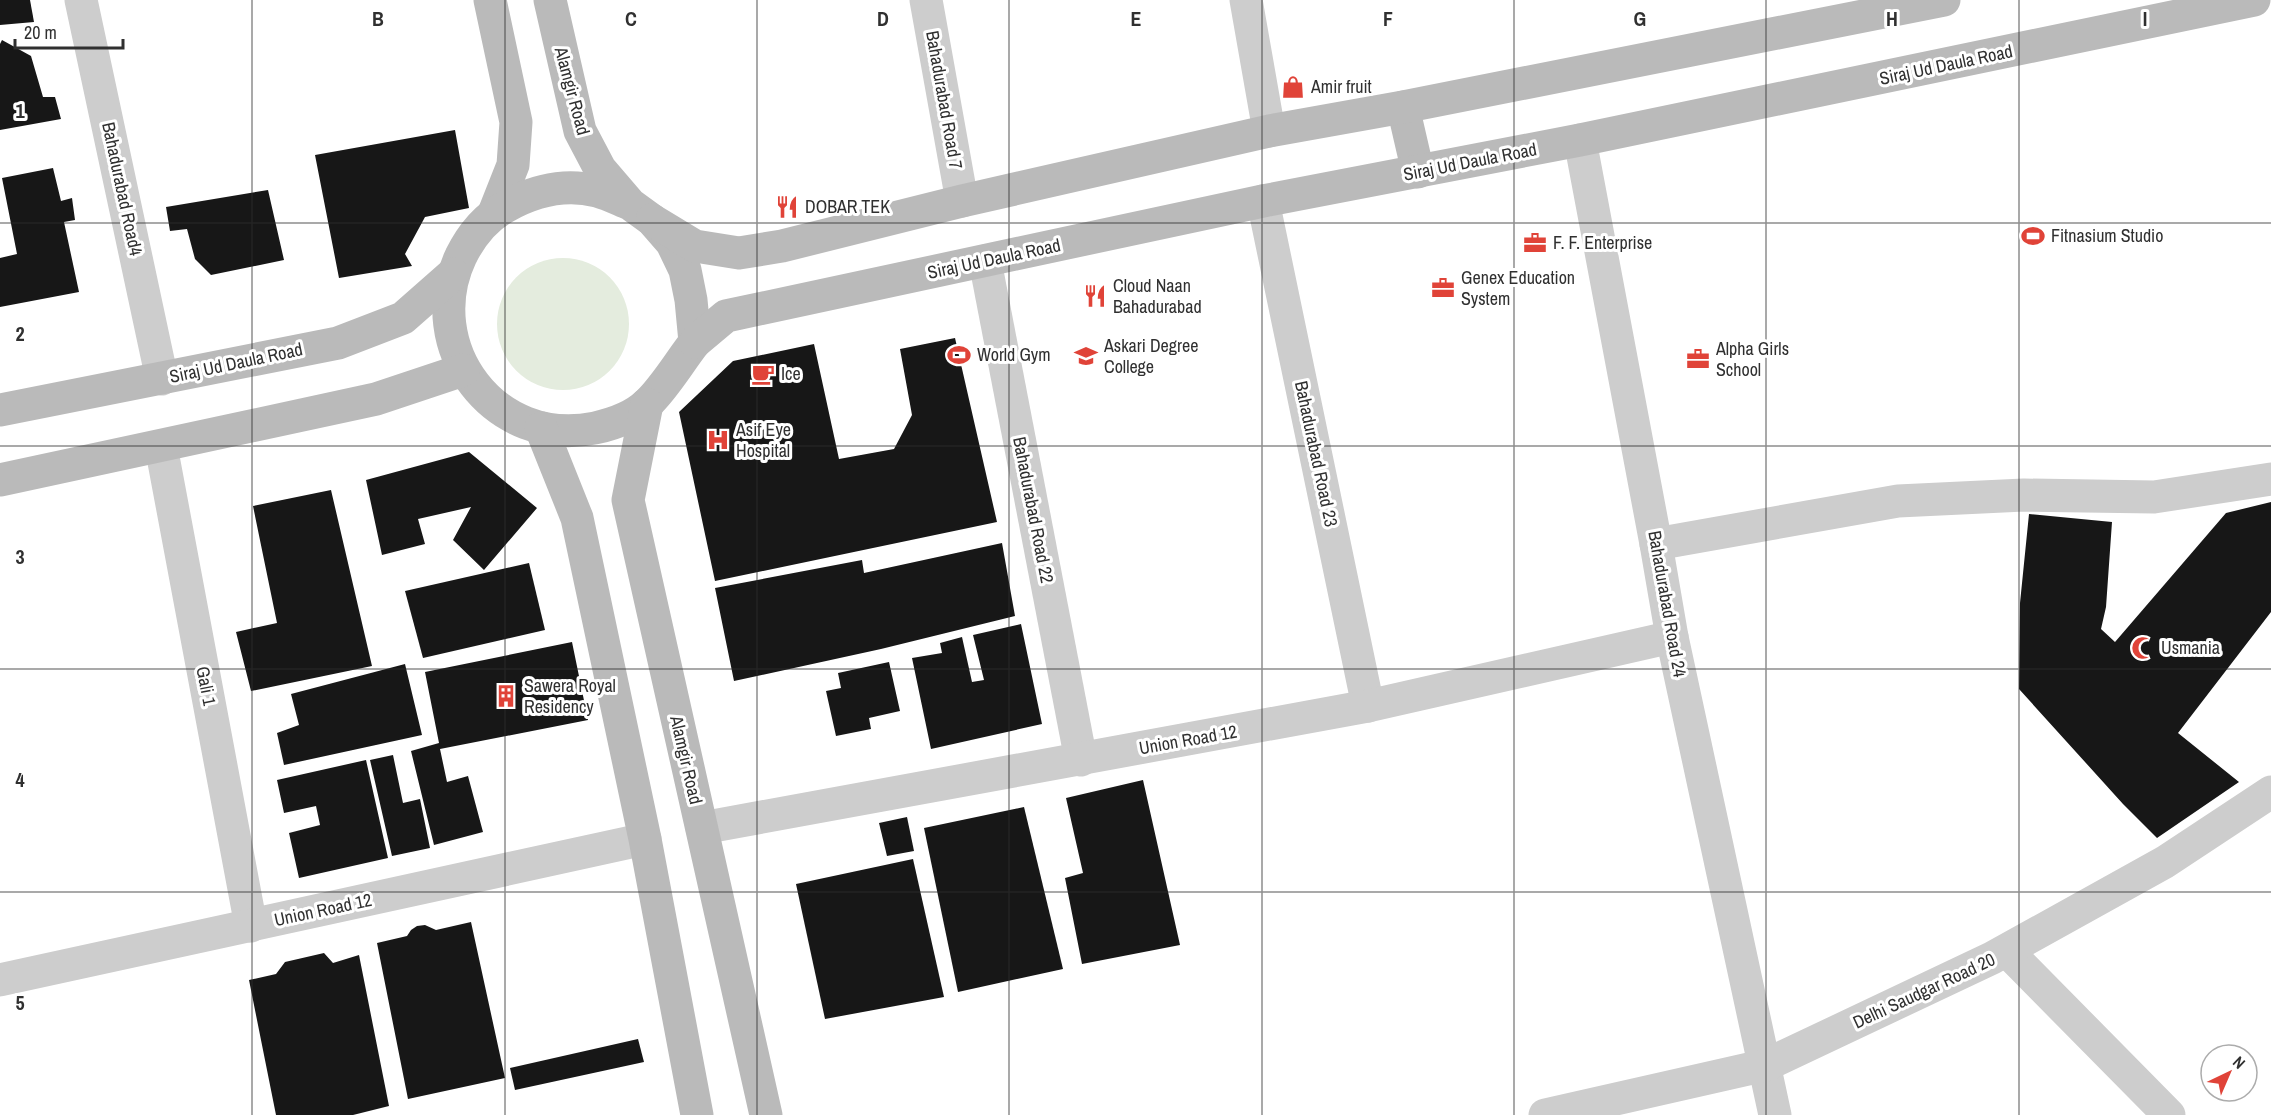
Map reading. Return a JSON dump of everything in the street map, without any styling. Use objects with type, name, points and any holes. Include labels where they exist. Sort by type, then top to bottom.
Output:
[{"type":"main road","points":[[490,0],[516,122],[513,165],[494,213]]},
{"type":"main road","name":"Alamgir Road","points":[[550,0],[580,131],[600,169],[672,243],[685,270],[691,300],[695,342]]},
{"type":"main road","points":[[647,404],[615,423],[578,431],[541,428],[510,416],[483,396],[463,370],[451,339],[448,306],[453,274],[468,240],[494,213],[525,196],[560,188],[596,190],[641,212],[695,246],[739,253],[782,246],[962,201],[1269,131],[1403,107],[1944,0]]},
{"type":"main road","name":"Siraj Ud Daula Road","points":[[647,404],[695,342],[726,316],[1263,201],[1580,140],[2254,0]]},
{"type":"main road","points":[[1403,107],[1418,172]]},
{"type":"main road","name":"Siraj Ud Daula Road","points":[[0,410],[338,343],[403,318],[453,274]]},
{"type":"main road","points":[[0,480],[376,399],[463,370]]},
{"type":"main road","name":"Alamgir Road","points":[[647,404],[628,500],[766,1115]]},
{"type":"main road","points":[[541,428],[577,518],[645,839],[697,1115]]},
{"type":"street","name":"Bahadurabad Road4","points":[[81,0],[162,378]]},
{"type":"street","name":"Bahadurabad Road 7","points":[[926,0],[962,201]]},
{"type":"street","points":[[1246,0],[1269,131]]},
{"type":"street","name":"Bahadurabad Road 24","points":[[1580,140],[1672,637],[1775,1115]]},
{"type":"street","name":"Bahadurabad Road 23","points":[[1263,201],[1368,706]]},
{"type":"street","name":"Bahadurabad Road 22","points":[[985,261],[1081,760]]},
{"type":"street","name":"Gali 1","points":[[161,446],[251,926]]},
{"type":"street","points":[[1656,544],[1898,501],[2024,495],[2154,497],[2271,478]]},
{"type":"street","name":"Union Road 12","points":[[702,828],[1368,706],[1672,637]]},
{"type":"street","name":"Delhi Saudgar Road 20","points":[[1545,1115],[1766,1065],[2007,951],[2165,862],[2271,792]]},
{"type":"street","name":"Union Road 12","points":[[0,980],[645,839]]},
{"type":"street","points":[[2007,951],[2169,1115]]},
{"type":"shaded area","points":[[563,258],[588,263],[610,277],[624,299],[629,324],[624,349],[610,371],[588,385],[563,390],[538,385],[516,371],[502,349],[497,324],[502,299],[516,277],[538,263]]},
{"type":"building","points":[[0,0],[30,0],[34,22],[0,25]]},
{"type":"building","points":[[2,40],[31,56],[43,97],[55,97],[61,119],[0,130],[0,44]]},
{"type":"building","points":[[455,130],[469,208],[425,217],[405,254],[412,266],[339,278],[315,155]]},
{"type":"building","points":[[53,168],[61,201],[72,198],[75,220],[64,222],[79,292],[0,307],[0,258],[17,254],[2,178]]},
{"type":"building","points":[[268,190],[284,260],[211,275],[195,259],[187,229],[170,231],[166,207]]},
{"type":"building","points":[[955,338],[997,522],[715,581],[679,412],[733,361],[814,344],[839,459],[894,449],[912,415],[900,349]]},
{"type":"building","points":[[469,452],[537,508],[484,570],[453,540],[471,507],[418,519],[425,544],[382,555],[366,480]]},
{"type":"building","points":[[331,490],[372,666],[251,691],[236,632],[277,623],[253,506]]},
{"type":"building","name":"Usmania","points":[[2271,502],[2271,612],[2178,733],[2239,782],[2157,838],[2123,804],[2019,689],[2020,603],[2029,514],[2112,522],[2106,607],[2101,629],[2115,642],[2226,513]]},
{"type":"building","points":[[1002,543],[1015,616],[881,649],[734,681],[715,588],[862,560],[864,573]]},
{"type":"building","points":[[529,563],[545,630],[423,658],[405,591]]},
{"type":"building","points":[[1021,624],[1042,724],[931,749],[912,658],[942,653],[940,643],[962,637],[972,682],[984,680],[973,635]]},
{"type":"building","name":"Sawera Royal Residency","points":[[572,642],[588,720],[440,749],[447,782],[468,776],[483,832],[434,845],[411,751],[439,743],[425,672]]},
{"type":"building","points":[[889,662],[900,711],[869,718],[871,729],[836,736],[826,691],[841,688],[838,673]]},
{"type":"building","points":[[405,664],[422,735],[284,765],[277,733],[299,725],[291,694]]},
{"type":"building","points":[[393,755],[403,803],[420,799],[430,848],[392,856],[370,760]]},
{"type":"building","points":[[366,760],[388,858],[299,878],[289,833],[320,825],[316,806],[284,813],[277,780]]},
{"type":"building","points":[[1143,780],[1180,945],[1082,964],[1065,878],[1083,873],[1066,798]]},
{"type":"building","points":[[1024,807],[1063,969],[958,992],[924,828]]},
{"type":"building","points":[[907,817],[914,851],[887,856],[879,823]]},
{"type":"building","points":[[913,859],[944,997],[825,1019],[796,884]]},
{"type":"building","points":[[471,922],[505,1078],[408,1099],[377,943],[407,936],[417,926],[425,925],[436,930]]},
{"type":"building","points":[[324,953],[333,963],[359,955],[389,1106],[353,1115],[276,1115],[249,980],[276,974],[285,962]]},
{"type":"building","points":[[638,1039],[644,1062],[515,1090],[510,1068]]},
{"type":"place","name":"Amir fruit","points":[[1293,87]]},
{"type":"place","name":"DOBAR TEK","points":[[787,207]]},
{"type":"place","name":"Fitnasium Studio","points":[[2033,236]]},
{"type":"place","name":"F. F. Enterprise","points":[[1535,243]]},
{"type":"place","name":"Genex Education System","points":[[1443,288]]},
{"type":"place","name":"Cloud Naan Bahadurabad","points":[[1095,296]]},
{"type":"place","name":"World Gym","points":[[959,355]]},
{"type":"place","name":"Askari Degree College","points":[[1086,356]]},
{"type":"place","name":"Alpha Girls School","points":[[1698,359]]},
{"type":"place","name":"Ice","points":[[763,374]]},
{"type":"place","name":"Asif Eye Hospital","points":[[718,440]]},
{"type":"place","name":"Usmania","points":[[2143,648]]},
{"type":"place","name":"Sawera Royal Residency","points":[[506,696]]}]
